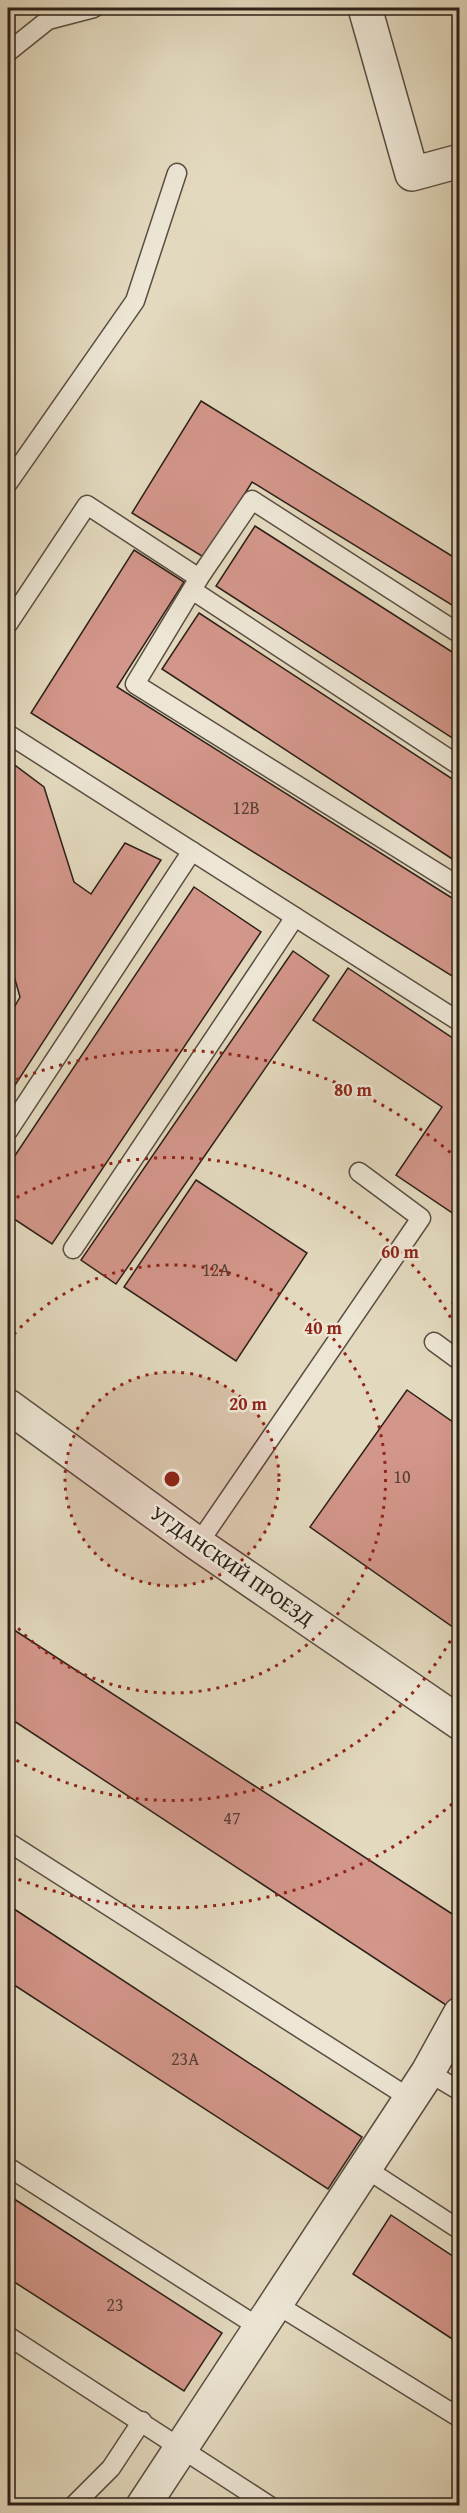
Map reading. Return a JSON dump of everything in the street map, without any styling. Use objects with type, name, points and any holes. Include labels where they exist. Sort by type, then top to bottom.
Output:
[{"type":"street","points":[[365,8],[412,174],[459,161]]},
{"type":"street","name":"УГДАНСКИЙ ПРОЕЗД","points":[[8,1406],[198,1544],[459,1723]]},
{"type":"street","points":[[142,2505],[420,2085],[459,2014]]},
{"type":"lane","points":[[8,52],[48,20],[94,8]]},
{"type":"lane","points":[[8,483],[135,301],[177,173]]},
{"type":"lane","points":[[459,634],[252,500],[195,584],[135,684],[459,887]]},
{"type":"lane","points":[[8,624],[87,505],[195,584],[459,766]]},
{"type":"lane","points":[[8,734],[459,1022]]},
{"type":"lane","points":[[8,1131],[192,851]]},
{"type":"lane","points":[[73,1249],[295,917]]},
{"type":"lane","points":[[198,1544],[421,1218],[359,1172]]},
{"type":"lane","points":[[434,1342],[459,1360]]},
{"type":"lane","points":[[8,1842],[420,2085],[459,2091]]},
{"type":"lane","points":[[8,2167],[268,2316],[459,2418]]},
{"type":"lane","points":[[365,2168],[459,2230]]},
{"type":"lane","points":[[8,2336],[182,2446],[270,2505]]},
{"type":"lane","points":[[73,2505],[111,2468],[142,2421]]},
{"type":"building","points":[[201,401],[460,561],[460,610],[252,482],[205,558],[132,513]]},
{"type":"building","points":[[255,526],[460,657],[460,743],[216,586]]},
{"type":"building","points":[[134,550],[184,582],[117,687],[460,903],[460,981],[31,713]]},
{"type":"building","points":[[199,613],[460,784],[460,864],[162,669]]},
{"type":"building","points":[[8,760],[44,787],[74,882],[91,894],[125,843],[161,860],[8,1096],[8,1018],[20,997],[8,955]]},
{"type":"building","points":[[194,887],[261,932],[52,1244],[8,1215],[8,1166]]},
{"type":"building","points":[[293,951],[329,976],[116,1284],[81,1260]]},
{"type":"building","points":[[348,968],[460,1043],[460,1218],[396,1175],[442,1107],[313,1020]]},
{"type":"building","points":[[196,1180],[307,1253],[236,1361],[124,1287]]},
{"type":"building","points":[[460,1293],[460,1308],[452,1303]]},
{"type":"building","points":[[407,1390],[460,1427],[460,1632],[310,1527]]},
{"type":"building","points":[[8,1626],[460,1919],[460,1991],[449,2007],[8,1717]]},
{"type":"building","points":[[8,1905],[362,2137],[328,2189],[8,1981]]},
{"type":"building","points":[[8,2195],[222,2333],[184,2391],[8,2278]]},
{"type":"building","points":[[391,2215],[460,2261],[460,2344],[353,2274]]}]
